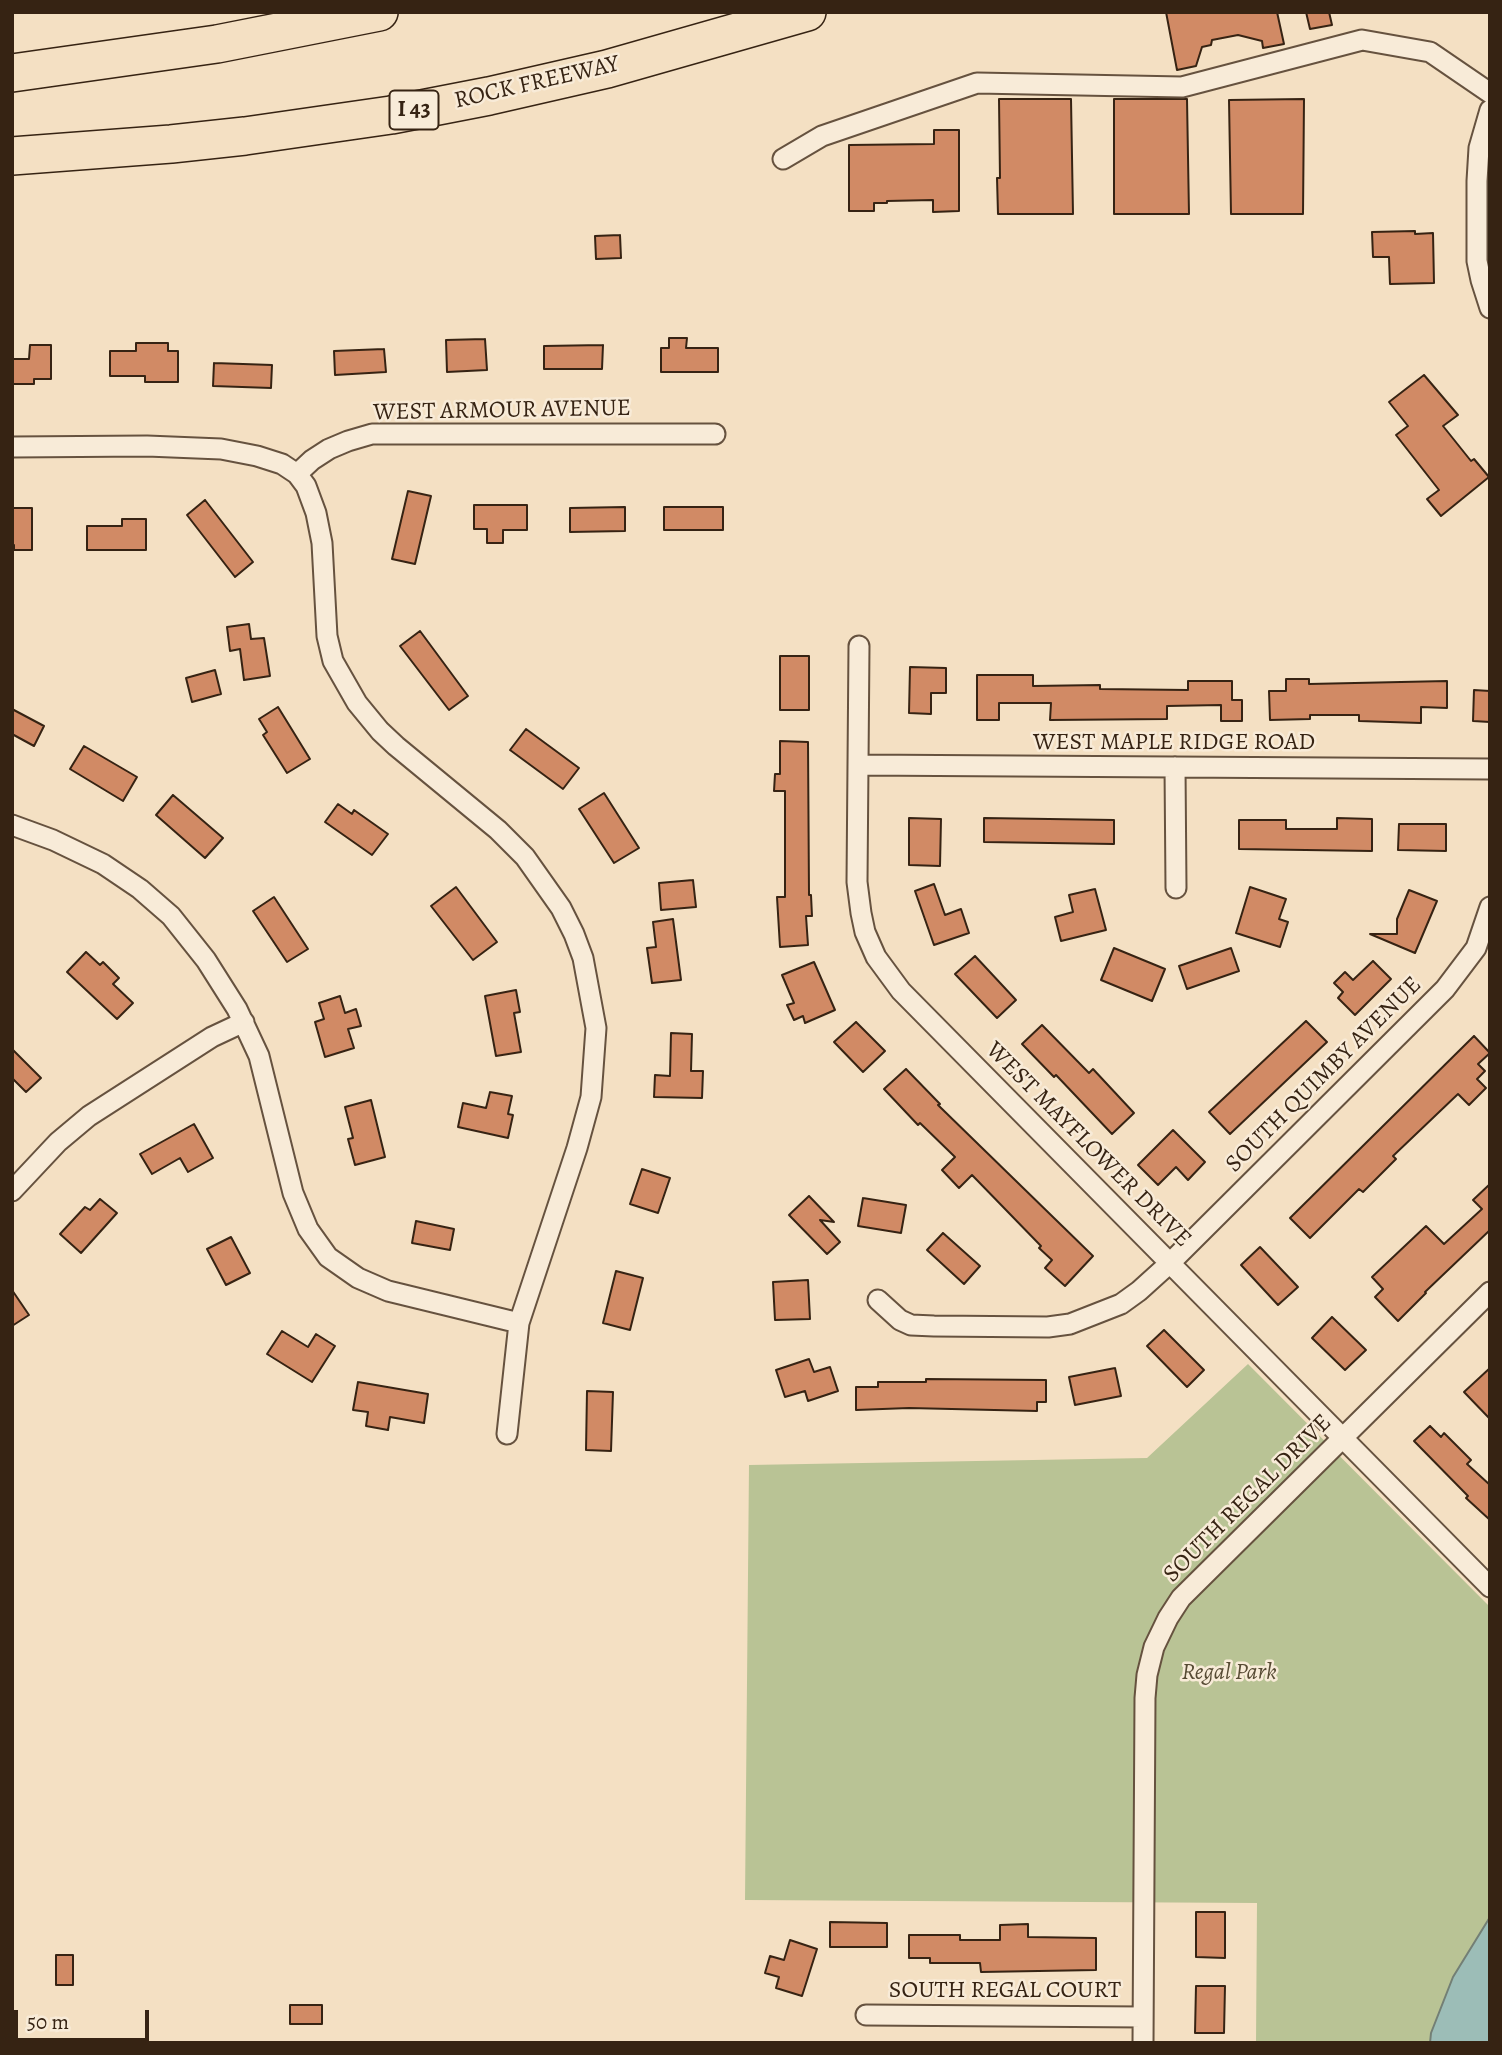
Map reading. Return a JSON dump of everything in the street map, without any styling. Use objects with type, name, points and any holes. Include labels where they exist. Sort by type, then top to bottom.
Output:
[{"type":"highway","points":[[12,73],[217,44],[379,12]]},
{"type":"highway","name":"ROCK FREEWAY","points":[[12,156],[196,142],[391,115],[607,69],[807,12]]},
{"type":"street","points":[[783,159],[822,136],[977,83],[1182,87],[1362,40],[1430,51],[1490,93]]},
{"type":"street","points":[[1490,110],[1479,148],[1477,261],[1485,280],[1490,308]]},
{"type":"street","name":"WEST ARMOUR AVENUE","points":[[297,474],[329,449],[348,440],[372,434],[715,434]]},
{"type":"street","points":[[12,447],[147,446],[221,449],[282,464],[297,474],[306,486],[316,513],[322,543],[327,636],[333,661],[357,703],[380,731],[498,830],[525,857],[561,908],[583,958],[596,1028],[591,1097],[577,1148],[519,1323],[508,1434]]},
{"type":"street","name":"WEST MAYFLOWER DRIVE","points":[[859,646],[857,882],[865,932],[876,957],[901,991],[1490,1587]]},
{"type":"street","name":"WEST MAPLE RIDGE ROAD","points":[[859,765],[1490,769]]},
{"type":"street","points":[[1175,767],[1176,888]]},
{"type":"street","points":[[12,825],[53,840],[103,864],[140,889],[188,935],[244,1022],[264,1070],[293,1193],[308,1229],[323,1251],[341,1268],[388,1291],[519,1323]]},
{"type":"street","name":"SOUTH QUIMBY AVENUE","points":[[878,1300],[900,1320],[911,1325],[1048,1327],[1070,1324],[1121,1304],[1170,1263],[1446,989],[1471,957],[1490,907]]},
{"type":"street","points":[[12,1191],[58,1142],[89,1116],[212,1037],[244,1022]]},
{"type":"street","name":"SOUTH REGAL DRIVE","points":[[1143,2043],[1145,1698],[1154,1647],[1181,1598],[1490,1292]]},
{"type":"street","name":"SOUTH REGAL COURT","points":[[866,2015],[1143,2017]]},
{"type":"green space","name":"Regal Park","points":[[1248,1364],[1490,1607],[1490,2043],[1256,2043],[1257,1903],[745,1900],[749,1465],[1147,1458]]},
{"type":"water","points":[[1490,1917],[1490,2043],[1430,2043],[1431,2033],[1453,1977]]},
{"type":"building","points":[[1166,12],[1277,12],[1284,44],[1263,48],[1262,41],[1238,35],[1212,40],[1211,45],[1202,47],[1196,66],[1177,70]]},
{"type":"building","points":[[1306,12],[1329,12],[1332,25],[1310,29]]},
{"type":"building","points":[[999,99],[1071,99],[1073,214],[998,214]]},
{"type":"building","points":[[1114,99],[1187,99],[1189,214],[1114,214]]},
{"type":"building","points":[[1304,99],[1303,214],[1231,214],[1229,100]]},
{"type":"building","points":[[934,130],[959,130],[959,211],[933,212],[933,200],[887,201],[874,203],[874,211],[849,211],[849,145],[934,144]]},
{"type":"building","points":[[1415,231],[1415,234],[1433,233],[1434,283],[1390,284],[1389,257],[1373,257],[1372,232]]},
{"type":"building","points":[[620,235],[621,258],[596,259],[595,236]]},
{"type":"building","points":[[669,338],[687,338],[686,348],[718,348],[718,372],[661,372],[661,348],[669,348]]},
{"type":"building","points":[[485,339],[487,370],[447,372],[446,340]]},
{"type":"building","points":[[136,343],[168,343],[168,351],[178,351],[178,382],[145,382],[145,376],[110,376],[110,351],[136,351]]},
{"type":"building","points":[[30,345],[51,345],[51,379],[34,379],[34,384],[12,384],[12,359],[29,359]]},
{"type":"building","points":[[603,345],[602,369],[544,369],[544,346]]},
{"type":"building","points":[[384,349],[386,372],[335,375],[334,351]]},
{"type":"building","points":[[214,363],[272,365],[271,388],[213,386]]},
{"type":"building","points":[[1424,375],[1458,415],[1443,426],[1471,461],[1474,459],[1489,477],[1441,516],[1427,499],[1439,490],[1396,435],[1408,426],[1389,402]]},
{"type":"building","points":[[408,491],[431,496],[415,564],[392,559]]},
{"type":"building","points":[[205,500],[253,562],[235,577],[187,515]]},
{"type":"building","points":[[474,505],[527,505],[527,530],[503,530],[503,543],[487,543],[487,529],[474,529]]},
{"type":"building","points":[[625,507],[625,531],[570,532],[570,508]]},
{"type":"building","points":[[664,507],[723,507],[723,530],[664,530]]},
{"type":"building","points":[[13,508],[32,508],[32,550],[14,550]]},
{"type":"building","points":[[122,519],[146,519],[146,550],[87,550],[87,526],[122,526]]},
{"type":"building","points":[[249,624],[251,639],[264,638],[270,676],[244,680],[240,649],[230,651],[227,627]]},
{"type":"building","points":[[420,631],[468,696],[449,710],[400,646]]},
{"type":"building","points":[[780,656],[809,656],[809,710],[780,710]]},
{"type":"building","points":[[910,667],[946,668],[946,693],[931,693],[931,714],[909,713]]},
{"type":"building","points":[[215,670],[221,694],[192,702],[186,678]]},
{"type":"building","points":[[977,675],[1033,675],[1033,686],[1100,685],[1100,689],[1188,690],[1188,681],[1232,681],[1232,700],[1242,700],[1242,721],[1221,721],[1221,705],[1167,706],[1167,719],[1050,720],[1051,703],[999,703],[999,720],[977,720]]},
{"type":"building","points":[[1286,679],[1309,679],[1309,684],[1447,681],[1447,708],[1421,707],[1421,723],[1359,721],[1359,715],[1310,715],[1310,719],[1270,720],[1269,691],[1286,691]]},
{"type":"building","points":[[1474,690],[1490,691],[1490,722],[1473,721]]},
{"type":"building","points":[[278,707],[310,759],[287,773],[263,735],[267,732],[259,719]]},
{"type":"building","points":[[12,709],[44,726],[34,746],[12,734]]},
{"type":"building","points":[[526,729],[579,768],[563,789],[510,750]]},
{"type":"building","points":[[780,741],[808,742],[809,895],[812,916],[806,916],[808,945],[780,947],[777,897],[785,897],[785,791],[774,791],[775,774],[780,774]]},
{"type":"building","points":[[84,746],[137,777],[123,801],[70,769]]},
{"type":"building","points":[[604,793],[639,848],[614,863],[579,809]]},
{"type":"building","points":[[173,795],[223,838],[205,858],[156,815]]},
{"type":"building","points":[[338,804],[352,814],[354,810],[388,834],[372,855],[325,822]]},
{"type":"building","points":[[909,818],[941,819],[940,866],[909,865]]},
{"type":"building","points":[[984,818],[1114,820],[1114,844],[984,842]]},
{"type":"building","points":[[1337,818],[1372,819],[1372,851],[1239,849],[1239,820],[1286,820],[1286,829],[1337,829]]},
{"type":"building","points":[[1399,824],[1446,824],[1446,851],[1398,850]]},
{"type":"building","points":[[693,880],[696,907],[661,910],[659,883]]},
{"type":"building","points":[[934,884],[945,915],[961,909],[969,933],[934,945],[915,891]]},
{"type":"building","points":[[456,887],[497,942],[473,960],[431,906]]},
{"type":"building","points":[[1250,887],[1286,899],[1279,919],[1288,922],[1280,947],[1236,933]]},
{"type":"building","points":[[1095,889],[1106,930],[1061,941],[1055,917],[1073,912],[1069,895]]},
{"type":"building","points":[[1409,890],[1437,901],[1415,953],[1370,934],[1397,934],[1397,919]]},
{"type":"building","points":[[274,897],[308,949],[287,962],[253,911]]},
{"type":"building","points":[[673,919],[681,980],[652,983],[647,948],[656,947],[653,922]]},
{"type":"building","points":[[1114,948],[1165,969],[1152,1001],[1101,980]]},
{"type":"building","points":[[1231,948],[1239,971],[1187,989],[1179,966]]},
{"type":"building","points":[[86,952],[100,965],[103,962],[119,978],[113,984],[133,1003],[117,1019],[67,972]]},
{"type":"building","points":[[975,956],[1016,1000],[997,1018],[955,974]]},
{"type":"building","points":[[1373,961],[1391,979],[1355,1015],[1338,998],[1343,992],[1334,983],[1345,972],[1353,980]]},
{"type":"building","points":[[814,962],[835,1010],[805,1023],[803,1016],[794,1020],[787,1005],[794,1003],[782,975]]},
{"type":"building","points":[[516,990],[520,1012],[514,1013],[521,1052],[496,1056],[485,996]]},
{"type":"building","points":[[340,996],[345,1013],[356,1009],[361,1026],[348,1029],[354,1048],[325,1057],[315,1022],[324,1019],[319,1003]]},
{"type":"building","points":[[1306,1021],[1327,1042],[1230,1134],[1209,1112]]},
{"type":"building","points":[[856,1022],[885,1051],[863,1072],[834,1042]]},
{"type":"building","points":[[1042,1025],[1089,1073],[1093,1069],[1134,1113],[1112,1134],[1056,1075],[1054,1077],[1022,1044]]},
{"type":"building","points":[[671,1033],[692,1034],[691,1071],[703,1071],[702,1098],[654,1097],[655,1075],[670,1076]]},
{"type":"building","points":[[1474,1036],[1490,1053],[1478,1064],[1485,1071],[1477,1079],[1486,1088],[1469,1105],[1458,1094],[1393,1156],[1396,1159],[1363,1192],[1359,1189],[1310,1238],[1290,1218]]},
{"type":"building","points":[[12,1049],[41,1078],[26,1092],[12,1078]]},
{"type":"building","points":[[906,1069],[940,1104],[938,1105],[1093,1256],[1065,1286],[1045,1268],[1052,1260],[1039,1248],[1041,1246],[972,1175],[959,1188],[942,1170],[955,1157],[920,1123],[918,1125],[884,1089]]},
{"type":"building","points":[[490,1092],[512,1096],[508,1114],[513,1115],[508,1138],[458,1127],[463,1103],[486,1108]]},
{"type":"building","points":[[371,1100],[385,1157],[355,1165],[348,1139],[353,1138],[345,1107]]},
{"type":"building","points":[[194,1124],[213,1158],[188,1172],[180,1158],[152,1174],[140,1154]]},
{"type":"building","points":[[1173,1130],[1205,1162],[1188,1180],[1176,1167],[1158,1185],[1138,1165]]},
{"type":"building","points":[[642,1169],[670,1178],[658,1213],[630,1204]]},
{"type":"building","points":[[1490,1184],[1490,1230],[1398,1321],[1375,1297],[1383,1289],[1372,1277],[1426,1226],[1444,1244],[1482,1209],[1473,1200]]},
{"type":"building","points":[[809,1196],[834,1222],[820,1220],[840,1242],[827,1254],[789,1215]]},
{"type":"building","points":[[863,1198],[906,1205],[901,1233],[858,1226]]},
{"type":"building","points":[[100,1199],[117,1213],[81,1253],[60,1234],[85,1207],[90,1210]]},
{"type":"building","points":[[416,1221],[454,1229],[450,1250],[412,1243]]},
{"type":"building","points":[[943,1233],[980,1266],[964,1284],[927,1250]]},
{"type":"building","points":[[231,1237],[250,1273],[226,1285],[207,1249]]},
{"type":"building","points":[[1260,1247],[1298,1287],[1278,1305],[1241,1265]]},
{"type":"building","points":[[616,1271],[643,1278],[630,1330],[603,1323]]},
{"type":"building","points":[[808,1280],[810,1319],[775,1320],[773,1282]]},
{"type":"building","points":[[12,1290],[29,1315],[12,1326]]},
{"type":"building","points":[[1332,1317],[1366,1350],[1345,1370],[1312,1338]]},
{"type":"building","points":[[1164,1330],[1204,1370],[1187,1387],[1147,1346]]},
{"type":"building","points":[[282,1331],[308,1347],[316,1334],[335,1346],[312,1382],[267,1354]]},
{"type":"building","points":[[809,1359],[814,1372],[830,1367],[838,1391],[808,1401],[805,1391],[785,1397],[776,1370]]},
{"type":"building","points":[[1115,1368],[1121,1396],[1075,1405],[1069,1377]]},
{"type":"building","points":[[1490,1368],[1490,1419],[1464,1392]]},
{"type":"building","points":[[926,1379],[1046,1380],[1046,1402],[1037,1402],[1037,1411],[909,1408],[856,1410],[856,1387],[878,1387],[878,1382],[926,1382]]},
{"type":"building","points":[[358,1382],[428,1394],[424,1423],[390,1417],[388,1430],[366,1426],[368,1412],[353,1410]]},
{"type":"building","points":[[587,1391],[613,1392],[611,1451],[586,1450]]},
{"type":"building","points":[[1430,1426],[1441,1437],[1444,1433],[1471,1460],[1467,1464],[1490,1485],[1490,1520],[1414,1441]]},
{"type":"building","points":[[1196,1912],[1225,1912],[1225,1958],[1196,1957]]},
{"type":"building","points":[[830,1922],[887,1923],[887,1947],[830,1947]]},
{"type":"building","points":[[1028,1924],[1028,1937],[1096,1938],[1096,1970],[981,1972],[980,1963],[930,1963],[930,1958],[909,1958],[909,1935],[960,1935],[960,1940],[1000,1940],[1000,1925]]},
{"type":"building","points":[[790,1940],[817,1949],[802,1996],[776,1988],[779,1977],[765,1973],[770,1956],[784,1960]]},
{"type":"building","points":[[56,1955],[73,1955],[73,1985],[56,1985]]},
{"type":"building","points":[[1196,1986],[1225,1986],[1224,2033],[1195,2033]]},
{"type":"building","points":[[290,2005],[322,2005],[322,2024],[290,2024]]}]
